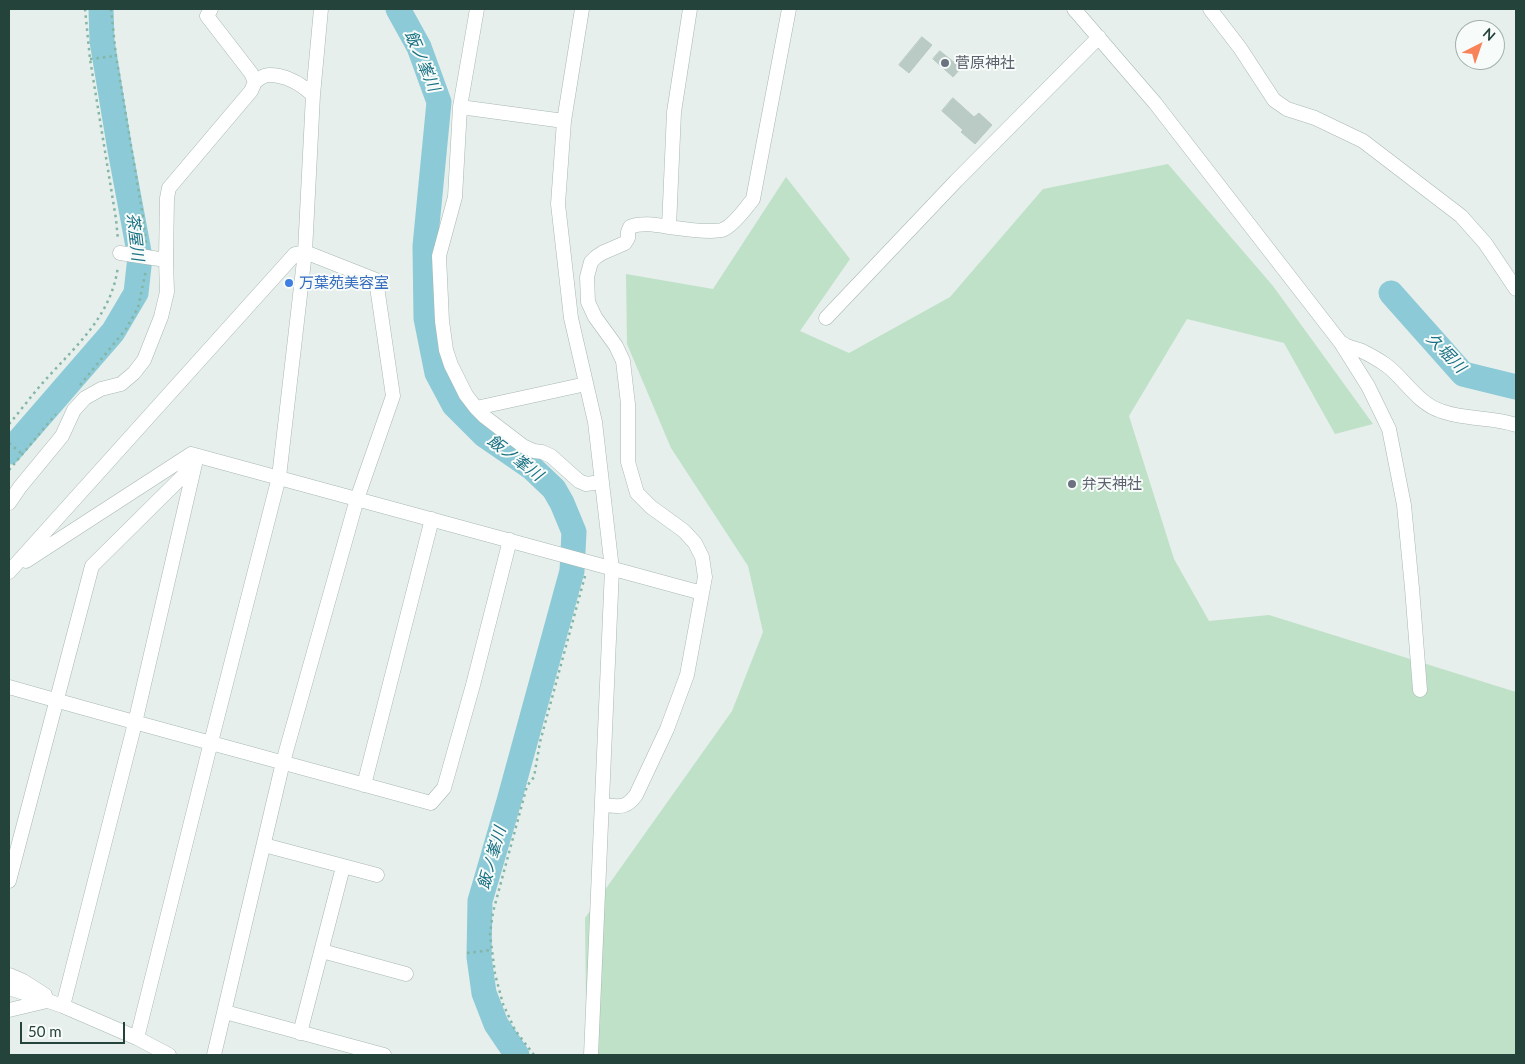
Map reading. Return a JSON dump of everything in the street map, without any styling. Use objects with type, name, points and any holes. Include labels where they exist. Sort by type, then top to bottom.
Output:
[{"type":"street","points":[[9,504],[20,487],[62,436],[74,410],[85,398],[101,389],[120,384],[134,373],[144,360],[161,317],[167,292],[167,198],[169,188],[251,91],[254,82],[251,73],[207,16],[211,9]]},
{"type":"street","points":[[136,1038],[279,477],[305,252],[313,95],[321,9]]},
{"type":"street","points":[[477,9],[460,107],[455,197],[439,256],[442,321],[446,350],[451,365],[466,395],[476,408],[523,446],[551,456],[579,481],[586,484],[602,482]]},
{"type":"street","points":[[582,9],[564,121],[558,204],[571,318],[595,422],[612,569],[591,1055]]},
{"type":"street","points":[[669,227],[674,112],[690,9]]},
{"type":"street","points":[[602,805],[622,807],[630,804],[667,729],[687,675],[705,577],[702,557],[695,543],[684,531],[651,507],[637,493],[628,462],[628,404],[623,361],[616,346],[595,317],[588,302],[586,292],[587,277],[591,262],[602,253],[625,243],[630,227],[652,224],[684,230],[723,230],[740,215],[753,199],[790,9]]},
{"type":"street","points":[[1074,9],[1155,103],[1341,342],[1368,386],[1389,429],[1404,505],[1420,690]]},
{"type":"street","points":[[1211,9],[1240,48],[1274,100],[1288,109],[1315,118],[1363,141],[1461,216],[1485,243],[1516,289]]},
{"type":"street","points":[[826,318],[956,181],[1099,37]]},
{"type":"street","points":[[254,82],[269,75],[276,76],[291,80],[313,95]]},
{"type":"street","points":[[460,107],[564,121]]},
{"type":"street","points":[[9,572],[295,254],[305,252],[376,280],[393,396],[357,499],[283,762],[214,1055]]},
{"type":"street","points":[[120,253],[166,260]]},
{"type":"street","points":[[1341,342],[1387,365],[1413,392],[1440,411],[1469,418],[1481,418],[1516,425]]},
{"type":"street","points":[[476,408],[586,384]]},
{"type":"street","points":[[9,572],[193,459],[279,477],[702,594]]},
{"type":"street","points":[[9,881],[92,566],[193,459]]},
{"type":"street","points":[[63,1006],[135,723],[193,459]]},
{"type":"street","points":[[364,785],[432,519]]},
{"type":"street","points":[[9,687],[431,803],[444,788],[473,685],[510,540]]},
{"type":"street","points":[[264,845],[377,876]]},
{"type":"street","points":[[300,1033],[343,866]]},
{"type":"street","points":[[322,951],[406,974]]},
{"type":"street","points":[[9,975],[23,981],[63,1006]]},
{"type":"street","points":[[9,988],[63,1006],[136,1038],[169,1055]]},
{"type":"street","points":[[9,1010],[48,1001]]},
{"type":"street","points":[[225,1012],[384,1055]]},
{"type":"path","points":[[9,424],[47,378],[87,335],[102,313],[112,291],[117,271],[120,253],[116,219],[90,60],[85,9]]},
{"type":"path","points":[[90,60],[116,56]]},
{"type":"path","points":[[9,443],[22,454]]},
{"type":"path","points":[[534,1055],[515,1030],[503,1004],[495,974],[490,934],[493,912],[528,786],[534,778],[540,742],[589,562]]},
{"type":"path","points":[[467,953],[491,950]]},
{"type":"green space","points":[[1168,164],[1273,286],[1373,424],[1335,434],[1284,343],[1187,319],[1129,416],[1174,559],[1209,621],[1269,615],[1516,692],[1516,1055],[594,1055],[586,1005],[585,918],[732,711],[763,632],[748,566],[671,448],[627,344],[626,274],[713,289],[786,177],[850,259],[800,331],[849,353],[950,297],[1043,189]]},
{"type":"building","points":[[922,37],[932,45],[909,73],[899,65]]},
{"type":"building","points":[[940,51],[961,68],[953,77],[933,59]]},
{"type":"building","points":[[953,98],[974,117],[979,113],[992,125],[975,144],[942,111]]},
{"type":"waterway","name":"茶屋川","points":[[9,452],[113,332],[136,293],[140,257],[102,41],[101,9]]},
{"type":"waterway","name":"飯ノ峯川","points":[[398,9],[419,47],[439,102],[425,246],[426,318],[437,373],[454,405],[484,435],[532,468],[554,489],[574,532],[572,571],[480,901],[479,957],[484,993],[496,1024],[517,1055]]},
{"type":"waterway","name":"久堀川","points":[[1391,293],[1463,374],[1516,387]]},
{"type":"place","name":"菅原神社","points":[[945,63]]},
{"type":"place","name":"万葉苑美容室","points":[[289,283]]},
{"type":"place","name":"弁天神社","points":[[1072,484]]}]
